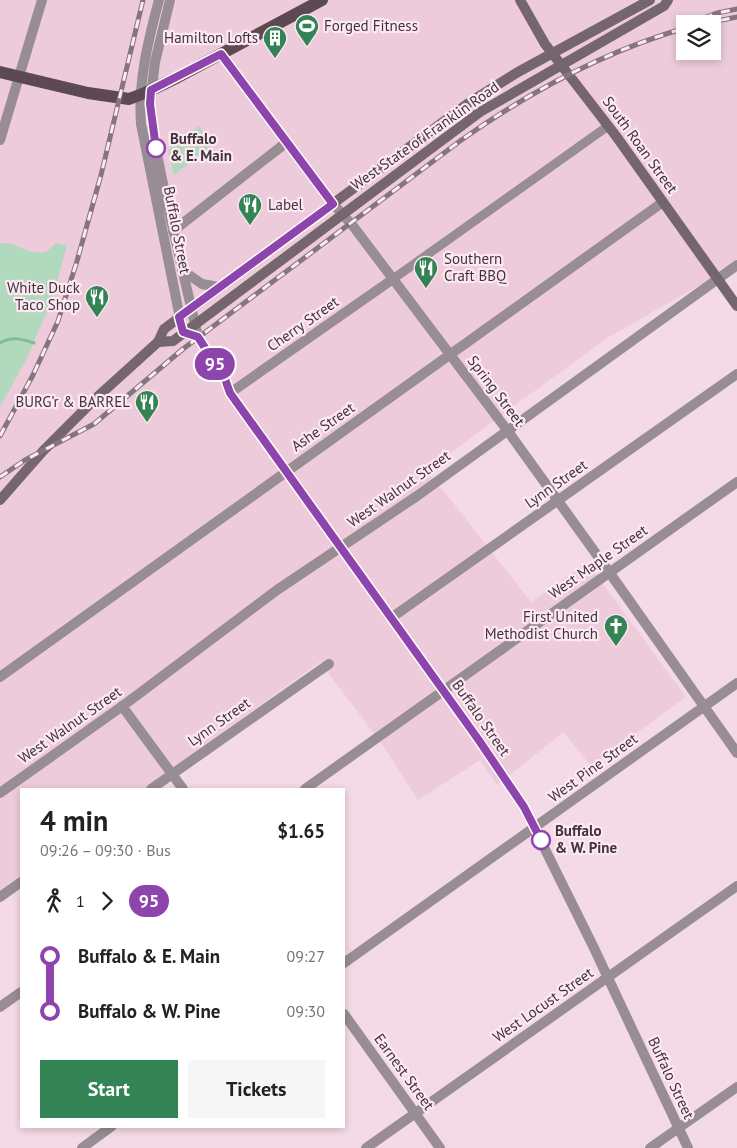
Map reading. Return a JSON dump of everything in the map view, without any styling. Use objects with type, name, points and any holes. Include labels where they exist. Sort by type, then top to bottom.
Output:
[{"type":"main road","points":[[0,72],[110,97],[129,99],[145,93],[322,0]]},
{"type":"main road","name":"South Roan Street","points":[[520,0],[545,44],[608,126],[737,306]]},
{"type":"main road","name":"West State of Franklin Road","points":[[158,342],[173,341],[470,102],[552,53],[650,0]]},
{"type":"main road","name":"West State of Franklin Road","points":[[0,500],[43,451],[88,406],[158,342],[164,329],[218,287],[338,209],[480,112],[664,6],[668,0]]},
{"type":"street","points":[[0,140],[42,0]]},
{"type":"street","name":"Buffalo Street","points":[[159,0],[144,58],[143,135],[183,332]]},
{"type":"street","name":"Buffalo Street","points":[[170,0],[145,93],[150,104],[153,132],[173,231],[198,337],[225,379],[230,393],[512,788],[536,828],[688,1148]]},
{"type":"street","name":"Spring Street","points":[[221,54],[286,142],[507,430],[737,753]]},
{"type":"street","points":[[393,279],[608,126]]},
{"type":"street","points":[[173,231],[286,142]]},
{"type":"street","name":"Ashe Street","points":[[0,677],[663,202]]},
{"type":"street","name":"West Walnut Street","points":[[0,793],[122,706],[277,590],[417,496],[737,265]]},
{"type":"street","points":[[182,269],[202,284],[218,287]]},
{"type":"street","name":"Cherry Street","points":[[230,393],[393,279]]},
{"type":"street","points":[[183,332],[198,337]]},
{"type":"street","name":"Lynn Street","points":[[391,618],[737,374]]},
{"type":"street","name":"West Maple Street","points":[[305,788],[737,482]]},
{"type":"street","name":"Lynn Street","points":[[152,788],[329,664]]},
{"type":"street","name":"West Pine Street","points":[[345,962],[470,871],[536,828],[737,683]]},
{"type":"street","points":[[122,706],[182,788]]},
{"type":"street","points":[[0,898],[20,883]]},
{"type":"street","name":"West Locust Street","points":[[366,1148],[737,886]]},
{"type":"street","points":[[0,1007],[20,993]]},
{"type":"street","name":"Earnest Street","points":[[345,1015],[440,1148]]},
{"type":"street","points":[[650,1148],[737,1087]]},
{"type":"street","points":[[82,1148],[109,1128]]},
{"type":"shaded area","points":[[0,0],[737,0],[737,259],[702,284],[607,338],[427,470],[531,602],[587,562],[686,697],[591,766],[564,732],[497,785],[480,760],[418,800],[382,744],[320,662],[144,788],[20,788],[20,876],[0,890]]},
{"type":"green space","points":[[199,126],[212,145],[174,175],[168,150]]},
{"type":"green space","points":[[3,243],[36,253],[49,249],[56,243],[67,245],[53,297],[27,358],[0,407],[0,244]]},
{"type":"waterway","points":[[0,343],[13,339],[34,343]]},
{"type":"railway","points":[[0,436],[33,375],[58,321],[101,175],[143,0]]},
{"type":"railway","points":[[712,15],[737,9]]},
{"type":"railway","points":[[721,20],[737,17]]},
{"type":"railway","points":[[0,477],[25,460],[94,424],[183,349],[486,123],[540,90],[596,61],[676,31]]},
{"type":"bus line","name":"95","points":[[156,148],[150,104],[151,90],[221,54],[333,204],[179,317],[183,332],[198,337],[225,379],[230,393],[512,788],[541,840]]},
{"type":"place","name":"Forged Fitness","points":[[307,47]]},
{"type":"place","name":"Hamilton Lofts","points":[[275,59]]},
{"type":"place","name":"Buffalo & E. Main","points":[[156,148]]},
{"type":"place","name":"Label","points":[[250,226]]},
{"type":"place","name":"Southern Craft BBQ","points":[[426,289]]},
{"type":"place","name":"White Duck Taco Shop","points":[[97,318]]},
{"type":"place","name":"BURG’r & BARREL","points":[[147,423]]},
{"type":"place","name":"First United Methodist Church","points":[[616,647]]},
{"type":"place","name":"Buffalo & W. Pine","points":[[541,840]]}]
